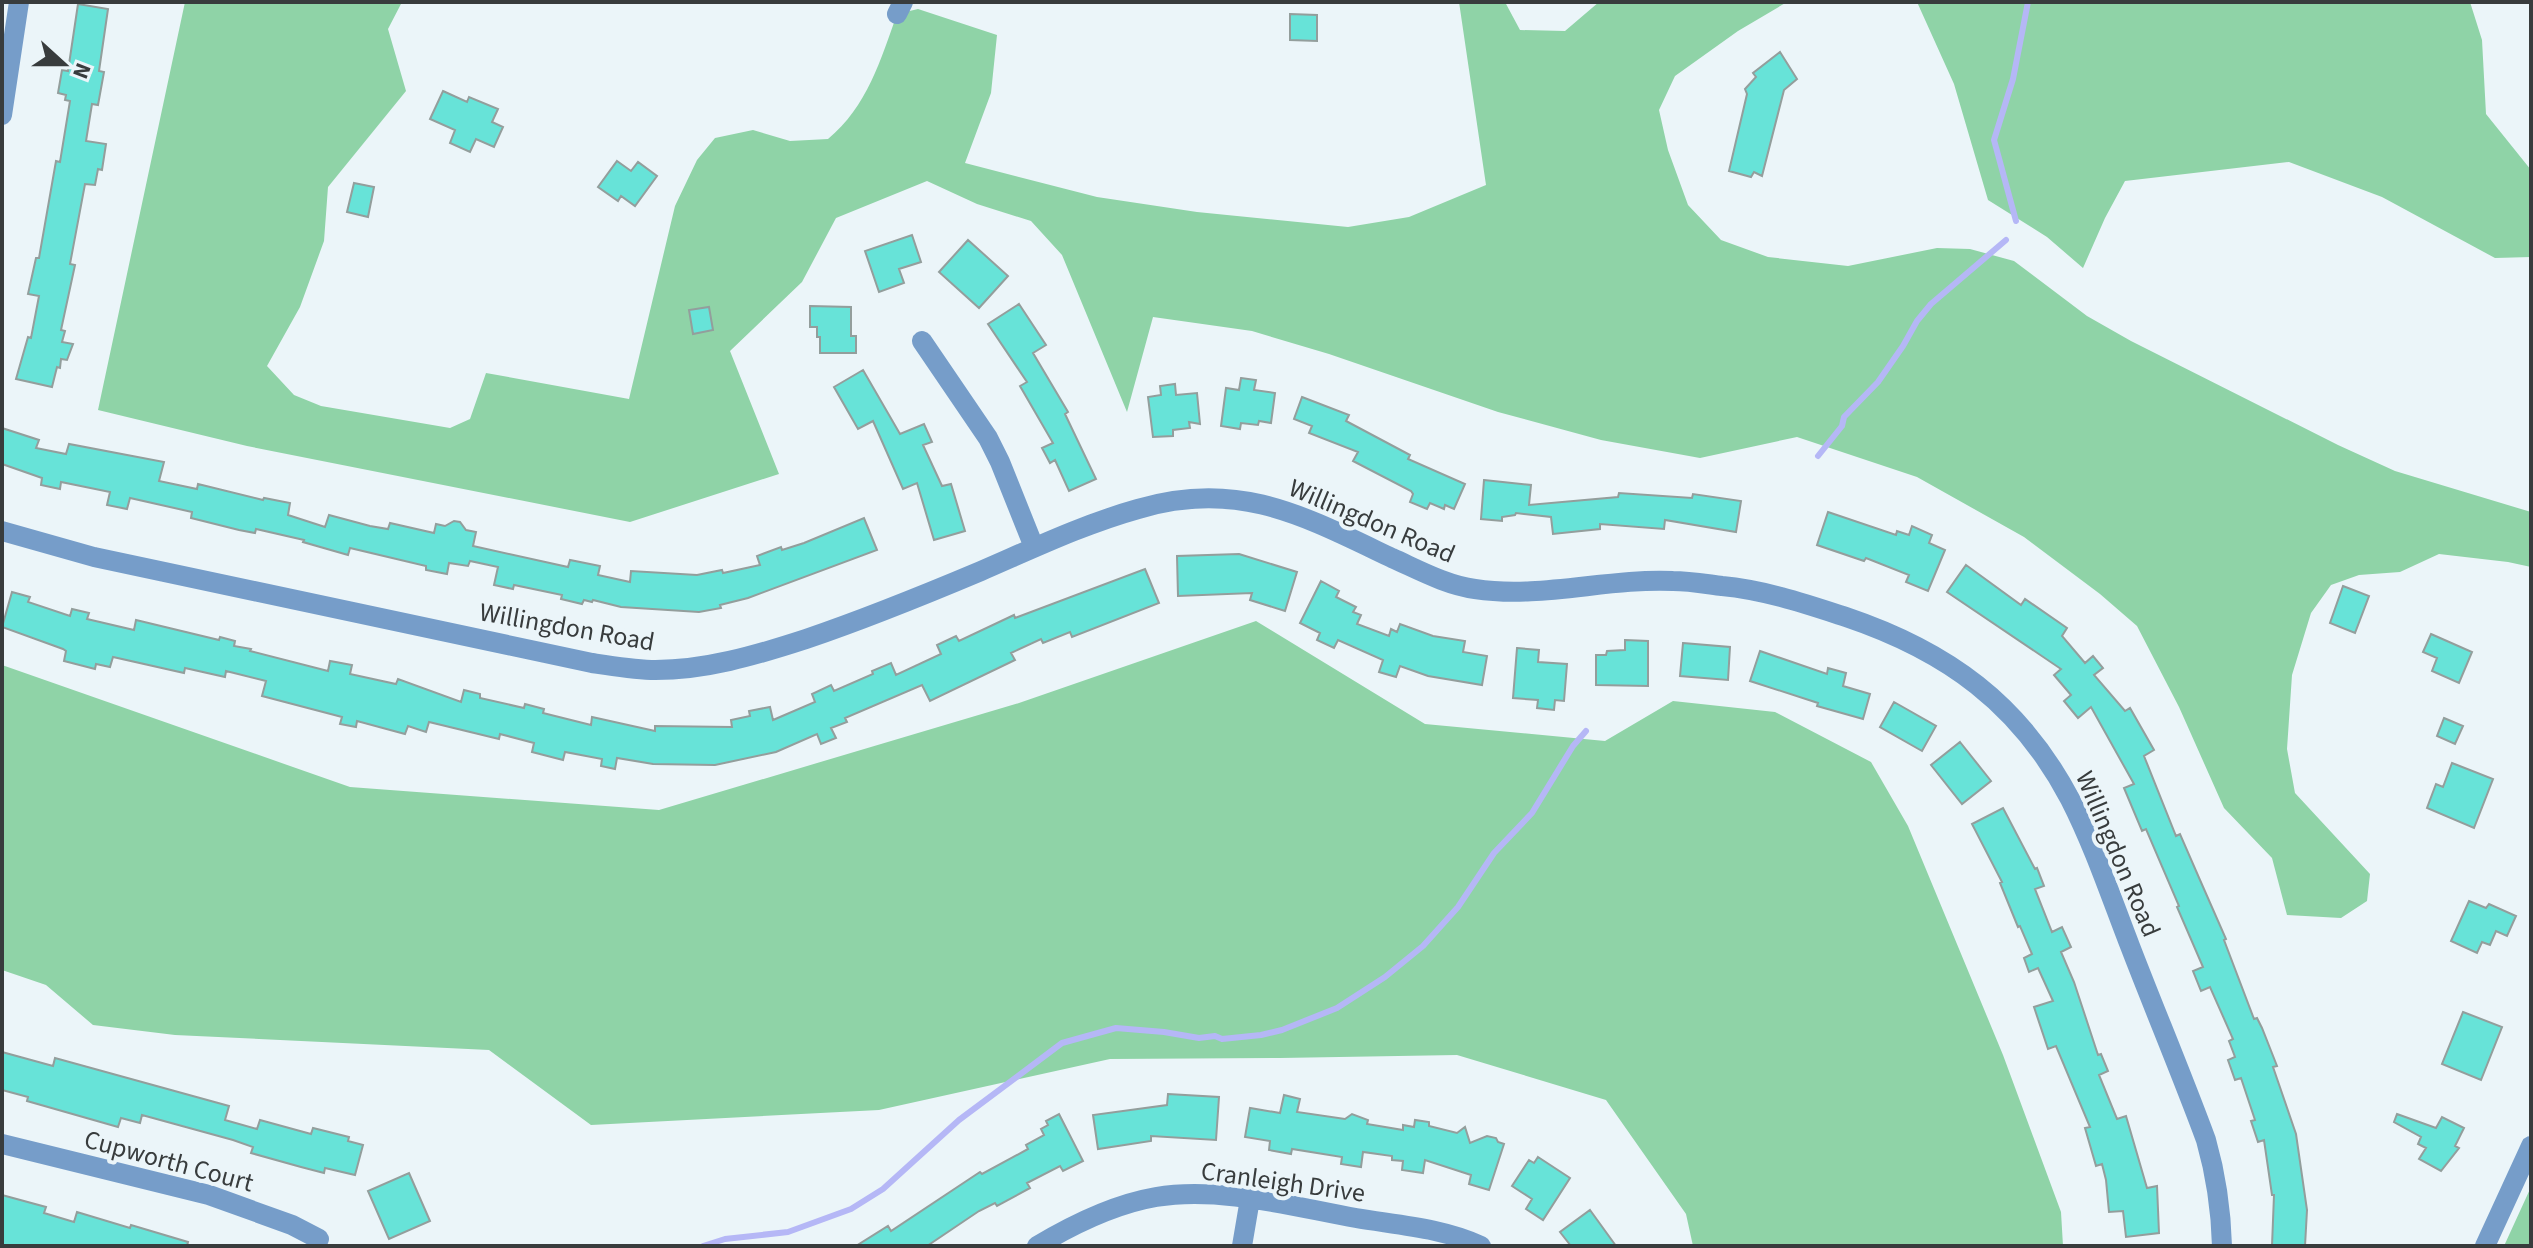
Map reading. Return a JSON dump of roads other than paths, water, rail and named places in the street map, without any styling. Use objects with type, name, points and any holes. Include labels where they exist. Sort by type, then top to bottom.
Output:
[{"type":"street","points":[[2,115],[19,2]]},
{"type":"street","points":[[922,341],[988,438],[1034,547]]},
{"type":"street","name":"Willingdon Road","points":[[2,531],[94,557],[592,663],[656,670],[701,666],[765,652],[834,629],[1138,508],[1210,497],[1278,507],[1311,519],[1430,576],[1474,589],[1528,592],[1670,581],[1729,586],[1804,603],[1889,632],[1955,667],[1982,688],[2033,740],[2070,799],[2087,836],[2206,1140],[2221,1209],[2222,1246]]},
{"type":"street","name":"Cupworth Court","points":[[2,1144],[209,1195],[280,1220],[319,1239]]},
{"type":"street","points":[[2485,1246],[2531,1146]]},
{"type":"street","name":"Cranleigh Drive","points":[[1037,1246],[1107,1212],[1157,1197],[1205,1195],[1250,1199],[1420,1229],[1459,1237],[1481,1246]]},
{"type":"street","points":[[1242,1246],[1250,1199]]},
{"type":"waterway","points":[[2016,221],[1994,140],[2013,79],[2028,2]]},
{"type":"waterway","points":[[1818,456],[1842,426],[1844,417],[1878,382],[1931,304],[2006,240]]},
{"type":"waterway","points":[[703,1246],[725,1239],[788,1232],[851,1209],[883,1189],[959,1120],[1062,1043],[1116,1028],[1199,1038],[1261,1035],[1337,1008],[1385,977],[1423,946],[1458,907],[1494,853],[1532,813],[1573,746],[1586,731]]}]
